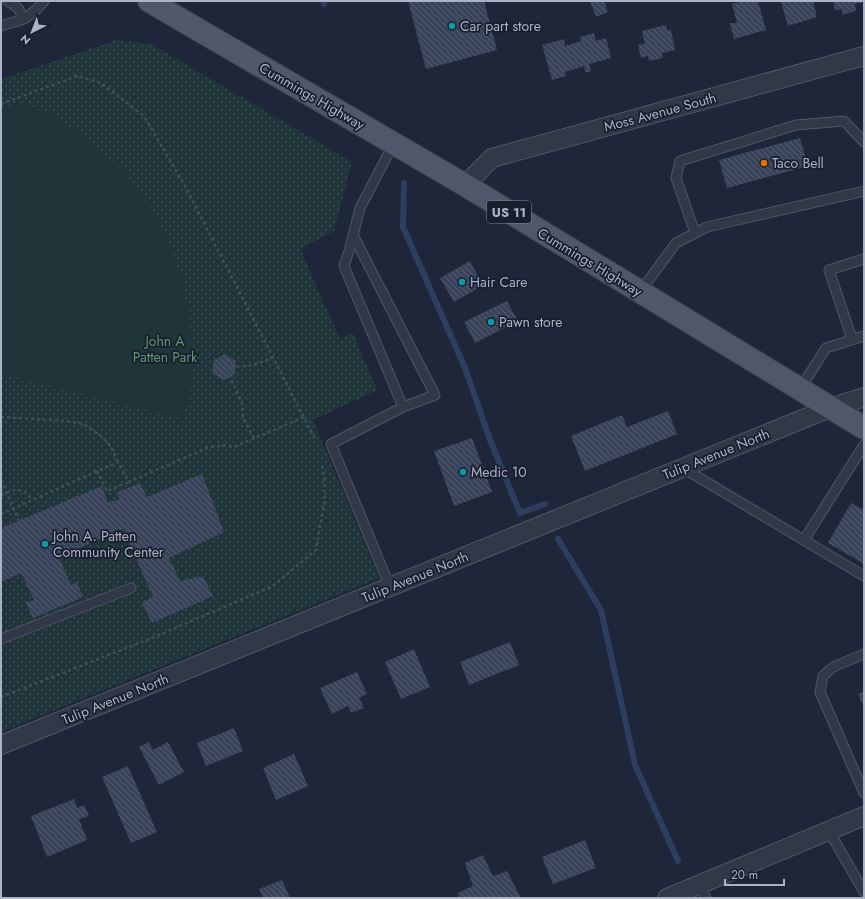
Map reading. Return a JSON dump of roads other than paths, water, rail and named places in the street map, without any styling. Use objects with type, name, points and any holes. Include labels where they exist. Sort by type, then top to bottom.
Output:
[{"type":"main road","name":"Cummings Highway","points":[[150,1],[465,185],[864,428]]},
{"type":"street","name":"Moss Avenue South","points":[[465,185],[492,158],[864,56]]},
{"type":"street","name":"Tulip Avenue North","points":[[1,745],[830,408],[864,398]]},
{"type":"street","points":[[667,898],[703,891],[864,816]]},
{"type":"lane","points":[[8,1],[18,8],[24,19]]},
{"type":"lane","points":[[1,26],[24,19],[36,10],[44,1]]},
{"type":"lane","points":[[695,233],[676,178],[680,161],[796,125],[844,122],[864,142]]},
{"type":"lane","points":[[394,143],[360,208],[344,266],[402,407]]},
{"type":"lane","points":[[640,292],[676,243],[707,227],[864,191]]},
{"type":"lane","points":[[353,235],[434,395],[402,407],[331,444],[390,587]]},
{"type":"lane","points":[[852,339],[829,270],[864,259]]},
{"type":"lane","points":[[800,389],[826,348],[864,336]]},
{"type":"lane","points":[[804,540],[864,445]]},
{"type":"lane","points":[[682,468],[864,576]]},
{"type":"lane","points":[[1,639],[131,588]]},
{"type":"lane","points":[[864,654],[833,667],[823,676],[820,692],[864,793]]},
{"type":"lane","points":[[829,831],[864,892]]},
{"type":"waterway","points":[[404,183],[403,227],[465,368],[490,440],[520,513],[545,504]]},
{"type":"waterway","points":[[558,539],[601,610],[635,765],[678,861]]},
{"type":"place","name":"Car part store","points":[[452,26]]},
{"type":"place","name":"Taco Bell","points":[[764,163]]},
{"type":"place","name":"Hair Care","points":[[462,282]]},
{"type":"place","name":"Pawn store","points":[[491,322]]},
{"type":"place","name":"Medic 10","points":[[463,472]]},
{"type":"place","name":"John A. Patten Community Center","points":[[45,544]]},
{"type":"park label","name":"John A Patten Park","points":[[165,350]]}]
